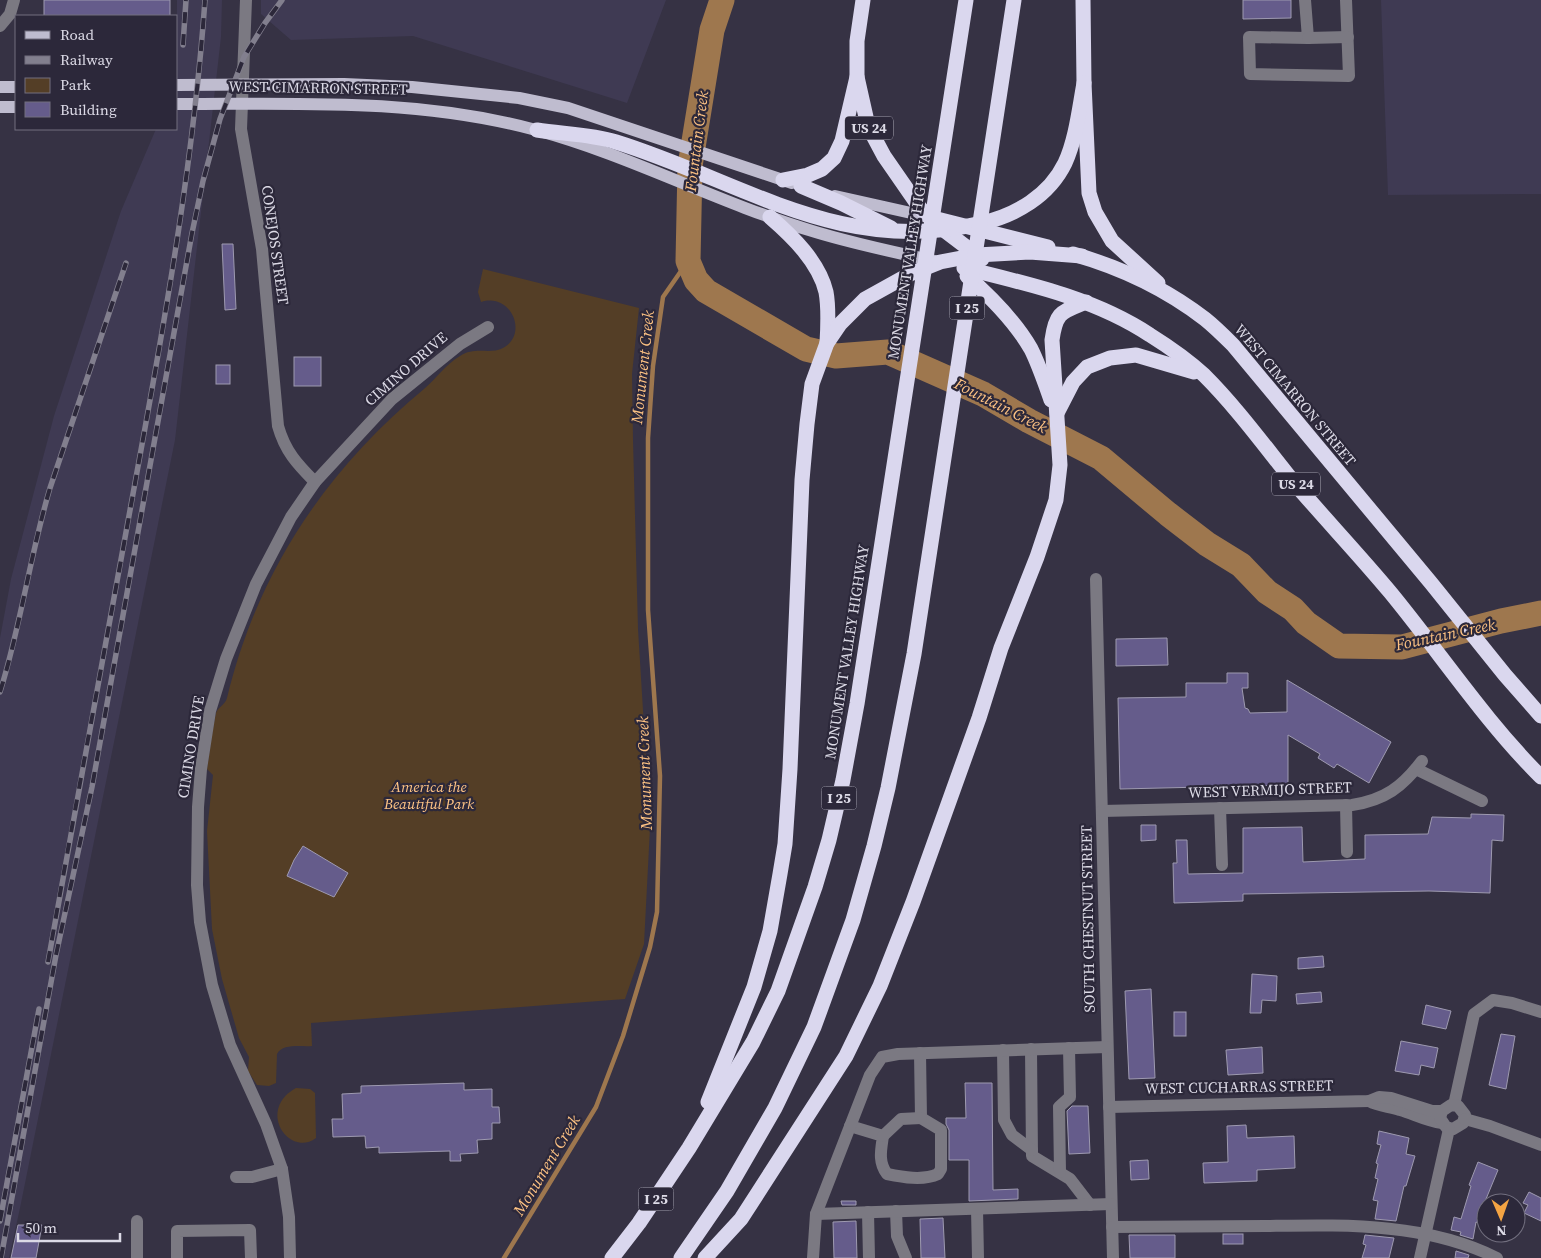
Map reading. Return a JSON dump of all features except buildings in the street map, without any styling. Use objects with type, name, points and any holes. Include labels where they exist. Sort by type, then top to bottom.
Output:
[{"type":"highway","name":"US 24","points":[[863,0],[857,41],[857,77],[868,126],[884,156],[920,208],[977,255],[1032,285],[1086,302],[1111,313],[1150,334],[1203,374],[1390,593],[1493,724],[1541,777]]},
{"type":"highway","name":"MONUMENT VALLEY HIGHWAY","points":[[616,1253],[668,1182],[753,1042],[778,991],[815,887],[829,840],[844,780],[857,704],[966,0]]},
{"type":"highway","name":"I 25","points":[[681,1258],[727,1191],[775,1108],[814,1027],[853,920],[888,788],[904,708],[948,437],[1014,0]]},
{"type":"highway","name":"US 24","points":[[1083,0],[1084,83],[1089,193],[1095,212],[1112,241],[1175,299]]},
{"type":"highway","points":[[783,180],[808,175],[822,168],[834,158],[842,142],[857,77]]},
{"type":"highway","points":[[537,130],[612,148],[643,151],[773,211],[804,214],[847,225],[896,231],[946,231],[991,221],[1015,212],[1036,199],[1051,185],[1064,165],[1072,143],[1084,83]]},
{"type":"highway","points":[[801,186],[841,203],[896,231],[947,262],[989,295],[1014,323],[1032,350],[1055,390],[1057,413]]},
{"type":"highway","points":[[773,211],[814,266],[825,291],[828,305],[827,343]]},
{"type":"highway","name":"WEST CIMARRON STREET","points":[[929,217],[1082,256],[1142,280],[1175,299],[1205,320],[1233,345],[1505,675],[1541,716]]},
{"type":"highway","points":[[689,1148],[754,987],[770,931],[780,874],[785,844],[790,769],[802,480],[810,398],[819,362],[827,343],[840,324],[865,299],[910,274],[977,255],[1030,252],[1082,256]]},
{"type":"highway","points":[[947,262],[1032,285]]},
{"type":"highway","points":[[705,1258],[741,1219],[793,1141],[846,1056],[880,986],[966,756],[1001,648],[1037,557],[1056,500],[1060,465],[1052,340],[1055,324],[1062,312],[1086,302]]},
{"type":"highway","points":[[1055,390],[1073,382],[1087,367],[1110,358],[1136,355],[1203,374]]},
{"type":"main road","name":"WEST CIMARRON STREET","points":[[178,85],[306,84],[412,87],[469,91],[519,98],[568,108],[801,186],[850,200],[929,217]]},
{"type":"main road","points":[[0,87],[15,87]]},
{"type":"main road","name":"WEST CIMARRON STREET","points":[[178,104],[333,103],[418,108],[484,118],[537,130]]},
{"type":"main road","points":[[0,107],[15,107]]},
{"type":"main road","points":[[773,211],[809,230],[947,262]]},
{"type":"street","points":[[0,26],[10,14],[14,0]]},
{"type":"street","name":"CONEJOS STREET","points":[[246,0],[242,129],[262,249],[278,426],[282,442],[289,454],[315,482]]},
{"type":"street","points":[[1305,0],[1308,38]]},
{"type":"street","points":[[1346,0],[1348,37],[1349,76],[1250,74],[1249,38],[1348,37]]},
{"type":"street","name":"CIMINO DRIVE","points":[[290,1258],[289,1217],[282,1169],[266,1124],[230,1045],[212,986],[199,913],[196,885],[197,824],[201,770],[210,711],[238,624],[273,549],[315,482],[392,399],[460,344],[488,327]]},
{"type":"street","name":"SOUTH CHESTNUT STREET","points":[[1096,579],[1113,1258]]},
{"type":"street","name":"WEST VERMIJO STREET","points":[[1102,811],[1346,805],[1368,802],[1389,794],[1400,786],[1419,765],[1482,801]]},
{"type":"street","points":[[1346,805],[1347,852]]},
{"type":"street","points":[[1220,808],[1222,865]]},
{"type":"street","points":[[1420,1258],[1426,1235],[1447,1117],[1474,1014],[1493,1000],[1512,1003],[1541,1012]]},
{"type":"street","points":[[813,1258],[816,1214],[870,1075],[882,1057],[920,1053],[1107,1047]]},
{"type":"street","points":[[1060,1172],[1059,1107],[1070,1097],[1069,1048]]},
{"type":"street","points":[[1031,1049],[1032,1156],[1070,1179],[1090,1206]]},
{"type":"street","points":[[1003,1050],[1004,1120],[1012,1136],[1032,1150]]},
{"type":"street","points":[[920,1053],[921,1118]]},
{"type":"street","name":"WEST CUCHARRAS STREET","points":[[1109,1107],[1369,1101],[1379,1097],[1391,1098],[1447,1117]]},
{"type":"street","points":[[1458,1106],[1463,1112],[1464,1119],[1463,1123],[1457,1128],[1447,1117],[1458,1106]]},
{"type":"street","points":[[921,1118],[940,1130],[941,1169],[938,1174],[933,1177],[900,1177],[887,1174],[882,1168],[880,1155],[884,1136],[901,1119],[921,1118]]},
{"type":"street","points":[[1464,1119],[1490,1126],[1541,1145]]},
{"type":"street","points":[[850,1126],[884,1136]]},
{"type":"street","points":[[236,1177],[252,1177],[282,1169]]},
{"type":"street","points":[[816,1214],[1112,1204]]},
{"type":"street","points":[[977,1209],[978,1258]]},
{"type":"street","points":[[896,1211],[897,1236],[906,1258]]},
{"type":"street","points":[[868,1212],[869,1258]]},
{"type":"street","points":[[137,1222],[137,1258]]},
{"type":"street","points":[[1112,1227],[1372,1226],[1426,1235],[1475,1247],[1497,1258]]},
{"type":"street","points":[[177,1258],[177,1231],[242,1230],[250,1230],[251,1258]]},
{"type":"shaded area","points":[[177,0],[222,0],[221,37],[175,440],[20,1208],[9,1258],[0,1258],[0,638],[11,579],[54,416],[121,211],[156,130],[178,130]]},
{"type":"shaded area","points":[[261,0],[666,0],[627,103],[413,36],[291,40],[261,14]]},
{"type":"shaded area","points":[[1381,0],[1541,0],[1541,194],[1388,195]]},
{"type":"green space","name":"America the Beautiful Park","points":[[483,269],[639,308],[632,374],[638,629],[647,775],[646,815],[650,828],[644,944],[625,999],[311,1023],[312,1046],[283,1048],[277,1054],[276,1083],[269,1086],[257,1085],[248,1071],[249,1057],[239,1038],[222,979],[212,929],[207,831],[213,775],[207,769],[216,713],[226,700],[240,652],[276,567],[300,527],[326,490],[356,454],[388,421],[429,385],[450,363],[466,353],[498,350],[511,342],[515,333],[515,325],[513,316],[508,308],[501,303],[492,301],[481,302],[478,292]]},
{"type":"green space","points":[[296,1088],[310,1089],[315,1093],[316,1138],[306,1142],[296,1142],[287,1137],[281,1129],[278,1119],[278,1108],[284,1097]]},
{"type":"waterway","name":"Fountain Creek","points":[[722,0],[712,30],[690,166],[688,261],[696,280],[706,291],[806,349],[836,356],[888,352],[983,394],[1029,421],[1101,458],[1207,544],[1241,565],[1267,592],[1293,609],[1306,623],[1339,646],[1402,647],[1501,621],[1541,613]]},
{"type":"waterway","name":"Monument Creek","points":[[504,1258],[596,1107],[623,1036],[650,947],[657,912],[660,776],[648,610],[648,438],[653,366],[663,297],[688,261]]},
{"type":"railway","points":[[183,45],[186,0]]},
{"type":"railway","points":[[48,962],[169,289],[187,174],[205,0]]},
{"type":"railway","points":[[1,1258],[56,955],[92,787],[203,181],[220,119],[244,57],[282,0]]},
{"type":"railway","points":[[0,692],[50,488],[126,263]]},
{"type":"railway","points":[[0,1221],[39,1009]]}]
